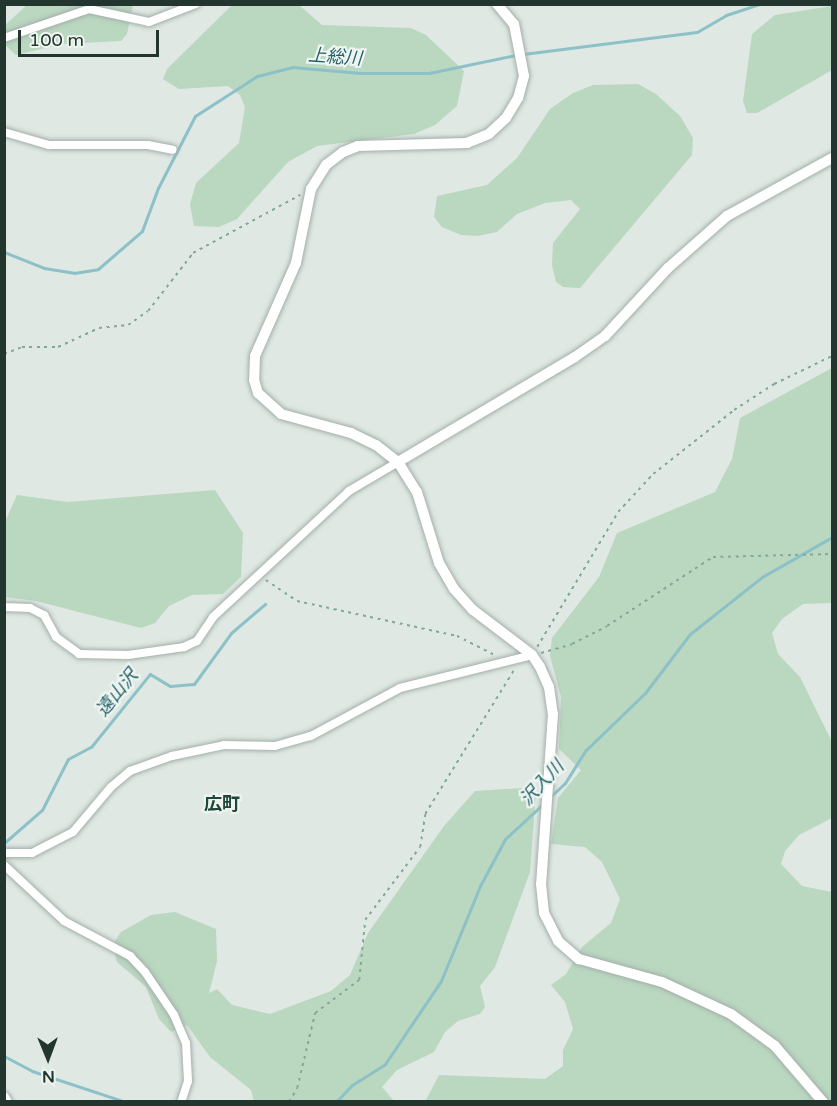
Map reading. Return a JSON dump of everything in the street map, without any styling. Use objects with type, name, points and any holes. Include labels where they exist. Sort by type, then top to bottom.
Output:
[{"type":"street","points":[[4,38],[23,35],[75,12],[104,11],[150,22],[196,4]]},
{"type":"street","points":[[497,4],[514,24],[524,76],[518,98],[506,118],[489,134],[450,145],[358,146],[343,152],[326,165],[311,189],[296,263],[255,356],[254,380],[258,393],[281,414],[351,433],[376,445],[398,462],[417,492],[439,563],[454,589],[473,610],[532,655],[549,687],[553,714],[541,884],[544,913],[550,930],[579,959],[662,982],[731,1014],[775,1046],[823,1101]]},
{"type":"street","points":[[4,132],[49,145],[148,145],[173,150]]},
{"type":"street","points":[[4,607],[30,608],[44,615],[61,642],[79,654],[128,655],[184,647],[197,641],[213,617],[350,491],[590,347],[605,336],[668,268],[727,216],[832,158]]},
{"type":"street","points":[[4,853],[32,853],[73,832],[111,787],[130,771],[172,756],[224,746],[275,747],[311,736],[400,688],[508,662],[519,662],[532,655]]},
{"type":"street","points":[[4,865],[64,921],[130,956],[145,972],[174,1015],[186,1043],[188,1081],[181,1101]]},
{"type":"street","points":[[4,1097],[7,1101]]},
{"type":"path","points":[[4,354],[22,347],[58,347],[99,328],[128,325],[148,311],[193,253],[311,189]]},
{"type":"path","points":[[532,655],[618,513],[653,474],[734,410],[774,384],[832,356]]},
{"type":"path","points":[[532,655],[572,644],[607,626],[713,557],[832,554]]},
{"type":"path","points":[[259,574],[297,602],[456,636],[508,662]]},
{"type":"path","points":[[289,1101],[297,1088],[315,1013],[359,980],[365,920],[420,847],[425,814],[519,662]]},
{"type":"green space","points":[[233,4],[299,5],[322,25],[411,28],[426,35],[464,71],[457,106],[435,125],[414,134],[317,146],[288,162],[237,219],[219,227],[194,226],[190,204],[196,183],[239,143],[245,107],[240,95],[228,86],[179,89],[163,79],[167,69]]},
{"type":"green space","points":[[27,5],[133,5],[127,34],[121,41],[62,44],[16,55],[5,45],[5,25]]},
{"type":"green space","points":[[832,6],[832,70],[757,113],[747,113],[743,101],[752,34],[775,15]]},
{"type":"green space","points":[[638,84],[656,94],[680,116],[693,138],[692,155],[580,288],[563,287],[556,282],[552,265],[553,243],[580,209],[571,200],[545,203],[517,214],[497,232],[478,236],[461,235],[442,227],[434,217],[437,196],[487,185],[517,158],[550,109],[573,93],[593,85]]},
{"type":"green space","points":[[832,368],[832,603],[803,604],[782,619],[772,633],[778,654],[800,677],[832,742],[832,818],[799,835],[785,851],[781,864],[802,886],[832,892],[832,1101],[425,1102],[439,1075],[545,1079],[563,1066],[563,1050],[573,1029],[565,1002],[551,985],[566,974],[582,947],[611,923],[620,899],[602,862],[585,847],[551,844],[558,798],[581,770],[559,749],[561,697],[550,656],[552,638],[599,577],[617,533],[715,492],[732,459],[740,418]]},
{"type":"green space","points":[[215,490],[243,533],[241,577],[223,594],[192,595],[169,606],[155,623],[141,628],[36,601],[5,597],[5,522],[17,495],[68,502]]},
{"type":"green space","points":[[523,788],[536,791],[530,872],[495,967],[480,986],[485,1007],[480,1014],[458,1021],[445,1032],[434,1052],[397,1070],[382,1087],[394,1101],[254,1101],[251,1090],[210,1057],[187,1025],[171,1032],[159,1019],[146,987],[117,962],[113,944],[121,932],[151,915],[175,912],[216,929],[217,961],[209,993],[217,989],[232,1005],[270,1014],[331,991],[350,975],[368,933],[444,826],[475,791]]},
{"type":"waterway","name":"上総川","points":[[523,54],[697,32],[726,15],[759,4]]},
{"type":"waterway","name":"上総川","points":[[4,252],[44,268],[74,273],[98,269],[142,231],[158,188],[195,116],[257,76],[292,67],[361,73],[429,73],[516,55]]},
{"type":"waterway","name":"沢入川","points":[[551,796],[565,783],[586,750],[645,693],[690,634],[762,577],[832,537]]},
{"type":"waterway","name":"遠山沢","points":[[4,843],[42,810],[68,759],[91,747],[150,674],[170,686],[194,684],[231,633],[265,604]]},
{"type":"waterway","name":"沢入川","points":[[336,1102],[352,1085],[385,1064],[441,981],[480,886],[505,839],[544,803]]},
{"type":"waterway","name":"沢入川","points":[[4,1056],[32,1071],[126,1102]]},
{"type":"district","name":"広町","points":[[222,804]]}]
